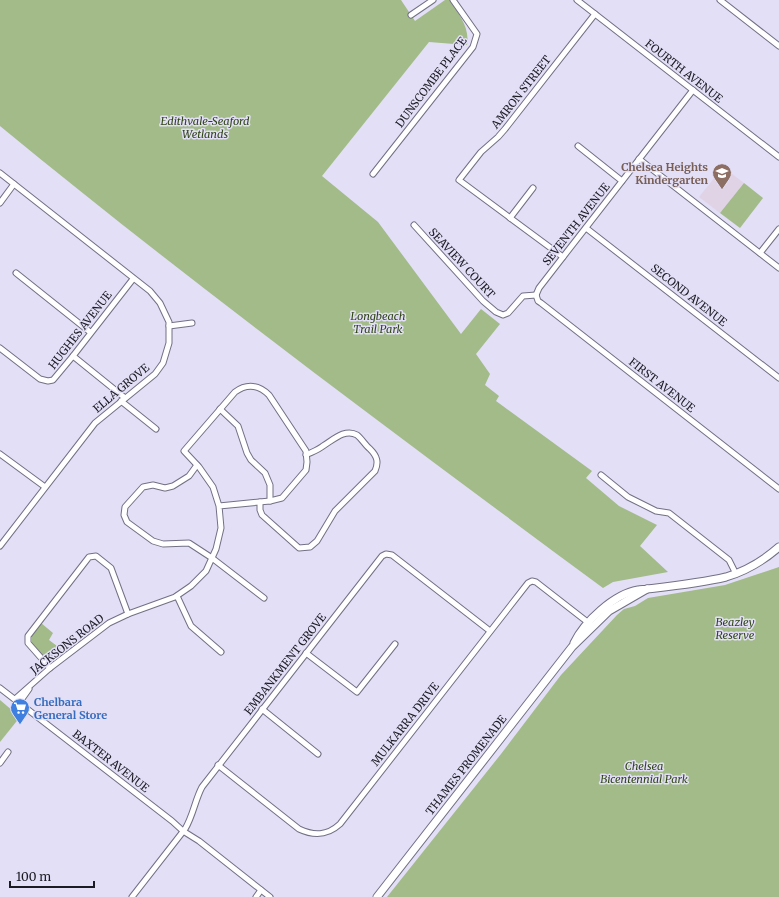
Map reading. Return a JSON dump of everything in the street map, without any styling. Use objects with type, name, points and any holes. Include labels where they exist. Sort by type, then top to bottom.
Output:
[{"type":"main road","name":"THAMES PROMENADE","points":[[377,897],[590,624],[612,609],[647,589],[711,580],[736,574],[755,565],[779,547]]},
{"type":"street","points":[[411,15],[433,0]]},
{"type":"street","name":"DUNSCOMBE PLACE","points":[[373,174],[473,48],[477,34],[453,0]]},
{"type":"street","name":"FOURTH AVENUE","points":[[577,0],[779,157]]},
{"type":"street","points":[[720,0],[779,46]]},
{"type":"street","name":"AMRON STREET","points":[[510,218],[459,180],[481,152],[505,129],[595,14]]},
{"type":"street","name":"SEVENTH AVENUE","points":[[536,295],[539,288],[694,90]]},
{"type":"street","points":[[578,146],[622,181]]},
{"type":"street","points":[[640,159],[779,268]]},
{"type":"street","name":"ELLA GROVE","points":[[0,173],[150,291],[160,304],[169,322],[169,343],[163,363],[155,374],[95,423],[0,546]]},
{"type":"street","points":[[0,203],[14,184]]},
{"type":"street","points":[[533,188],[510,218],[563,257]]},
{"type":"street","name":"SEAVIEW COURT","points":[[414,225],[483,301],[499,314],[504,315],[508,313],[523,296],[536,295]]},
{"type":"street","name":"SECOND AVENUE","points":[[586,228],[779,378]]},
{"type":"street","points":[[760,253],[779,229]]},
{"type":"street","points":[[16,273],[90,332]]},
{"type":"street","name":"HUGHES AVENUE","points":[[0,348],[40,380],[53,380],[133,279]]},
{"type":"street","name":"FIRST AVENUE","points":[[536,295],[541,303],[779,489]]},
{"type":"street","points":[[169,326],[192,323]]},
{"type":"street","points":[[73,356],[156,429]]},
{"type":"street","points":[[219,506],[270,501],[282,498],[306,470],[306,451],[270,397],[261,389],[252,386],[241,388],[233,394],[220,409],[238,426],[247,453],[251,460],[265,473],[270,485],[270,501]]},
{"type":"street","name":"JACKSONS ROAD","points":[[17,701],[50,668],[109,623],[128,614],[177,596],[191,586],[206,571],[216,550],[221,528],[219,506],[213,487],[197,465],[184,451],[220,409]]},
{"type":"street","points":[[260,502],[260,510],[262,515],[299,548],[310,547],[317,541],[335,511],[375,471],[378,464],[376,454],[364,444],[356,434],[346,433],[338,436],[322,447],[306,455]]},
{"type":"street","points":[[0,454],[45,487]]},
{"type":"street","points":[[197,465],[189,476],[173,486],[165,488],[153,485],[143,487],[125,507],[124,515],[127,522],[153,541],[163,544],[189,543],[212,558],[264,598]]},
{"type":"street","points":[[601,475],[628,497],[656,511],[670,513],[729,560],[736,574]]},
{"type":"street","points":[[385,547],[386,554],[392,555],[490,631]]},
{"type":"street","name":"EMBANKMENT GROVE","points":[[132,897],[190,822],[197,795],[218,765],[381,556],[386,554]]},
{"type":"street","points":[[50,668],[28,643],[28,636],[89,557],[96,556],[111,568],[128,614]]},
{"type":"street","name":"MULKARRA DRIVE","points":[[218,765],[299,829],[308,834],[327,833],[334,830],[340,824],[529,582],[532,581],[537,583],[590,624]]},
{"type":"street","points":[[177,596],[191,626],[221,652]]},
{"type":"street","points":[[306,653],[357,692],[395,644]]},
{"type":"street","name":"BAXTER AVENUE","points":[[0,688],[270,897]]},
{"type":"street","points":[[262,710],[318,754]]},
{"type":"street","points":[[0,763],[8,752]]},
{"type":"street","points":[[256,897],[261,890]]},
{"type":"shaded area","name":"Chelsea Heights Kindergarten","points":[[723,167],[744,183],[720,213],[699,197]]},
{"type":"green space","name":"Edithvale-Seaford Wetlands","points":[[0,0],[401,0],[415,21],[445,0],[450,0],[460,16],[467,32],[467,45],[429,42],[322,176],[378,222],[461,334],[481,309],[500,324],[476,354],[490,374],[485,385],[499,396],[496,401],[592,471],[586,478],[619,506],[657,525],[640,546],[668,572],[613,582],[603,588],[298,361],[148,245],[0,126]]},
{"type":"green space","points":[[744,183],[763,198],[740,228],[720,213]]},
{"type":"green space","name":"Chelsea Bicentennial Park","points":[[779,567],[779,897],[387,897],[501,754],[561,675],[624,609],[635,606],[648,598],[725,585]]},
{"type":"green space","points":[[41,623],[53,633],[49,640],[61,649],[47,661],[32,643],[32,634]]},
{"type":"green space","points":[[0,700],[20,717],[0,742]]},
{"type":"place","name":"Chelsea Heights Kindergarten","points":[[722,190]]},
{"type":"place","name":"Chelbara General Store","points":[[20,725]]},
{"type":"park label","name":"Longbeach Trail Park","points":[[378,322]]},
{"type":"park label","name":"Beazley Reserve","points":[[735,628]]}]
